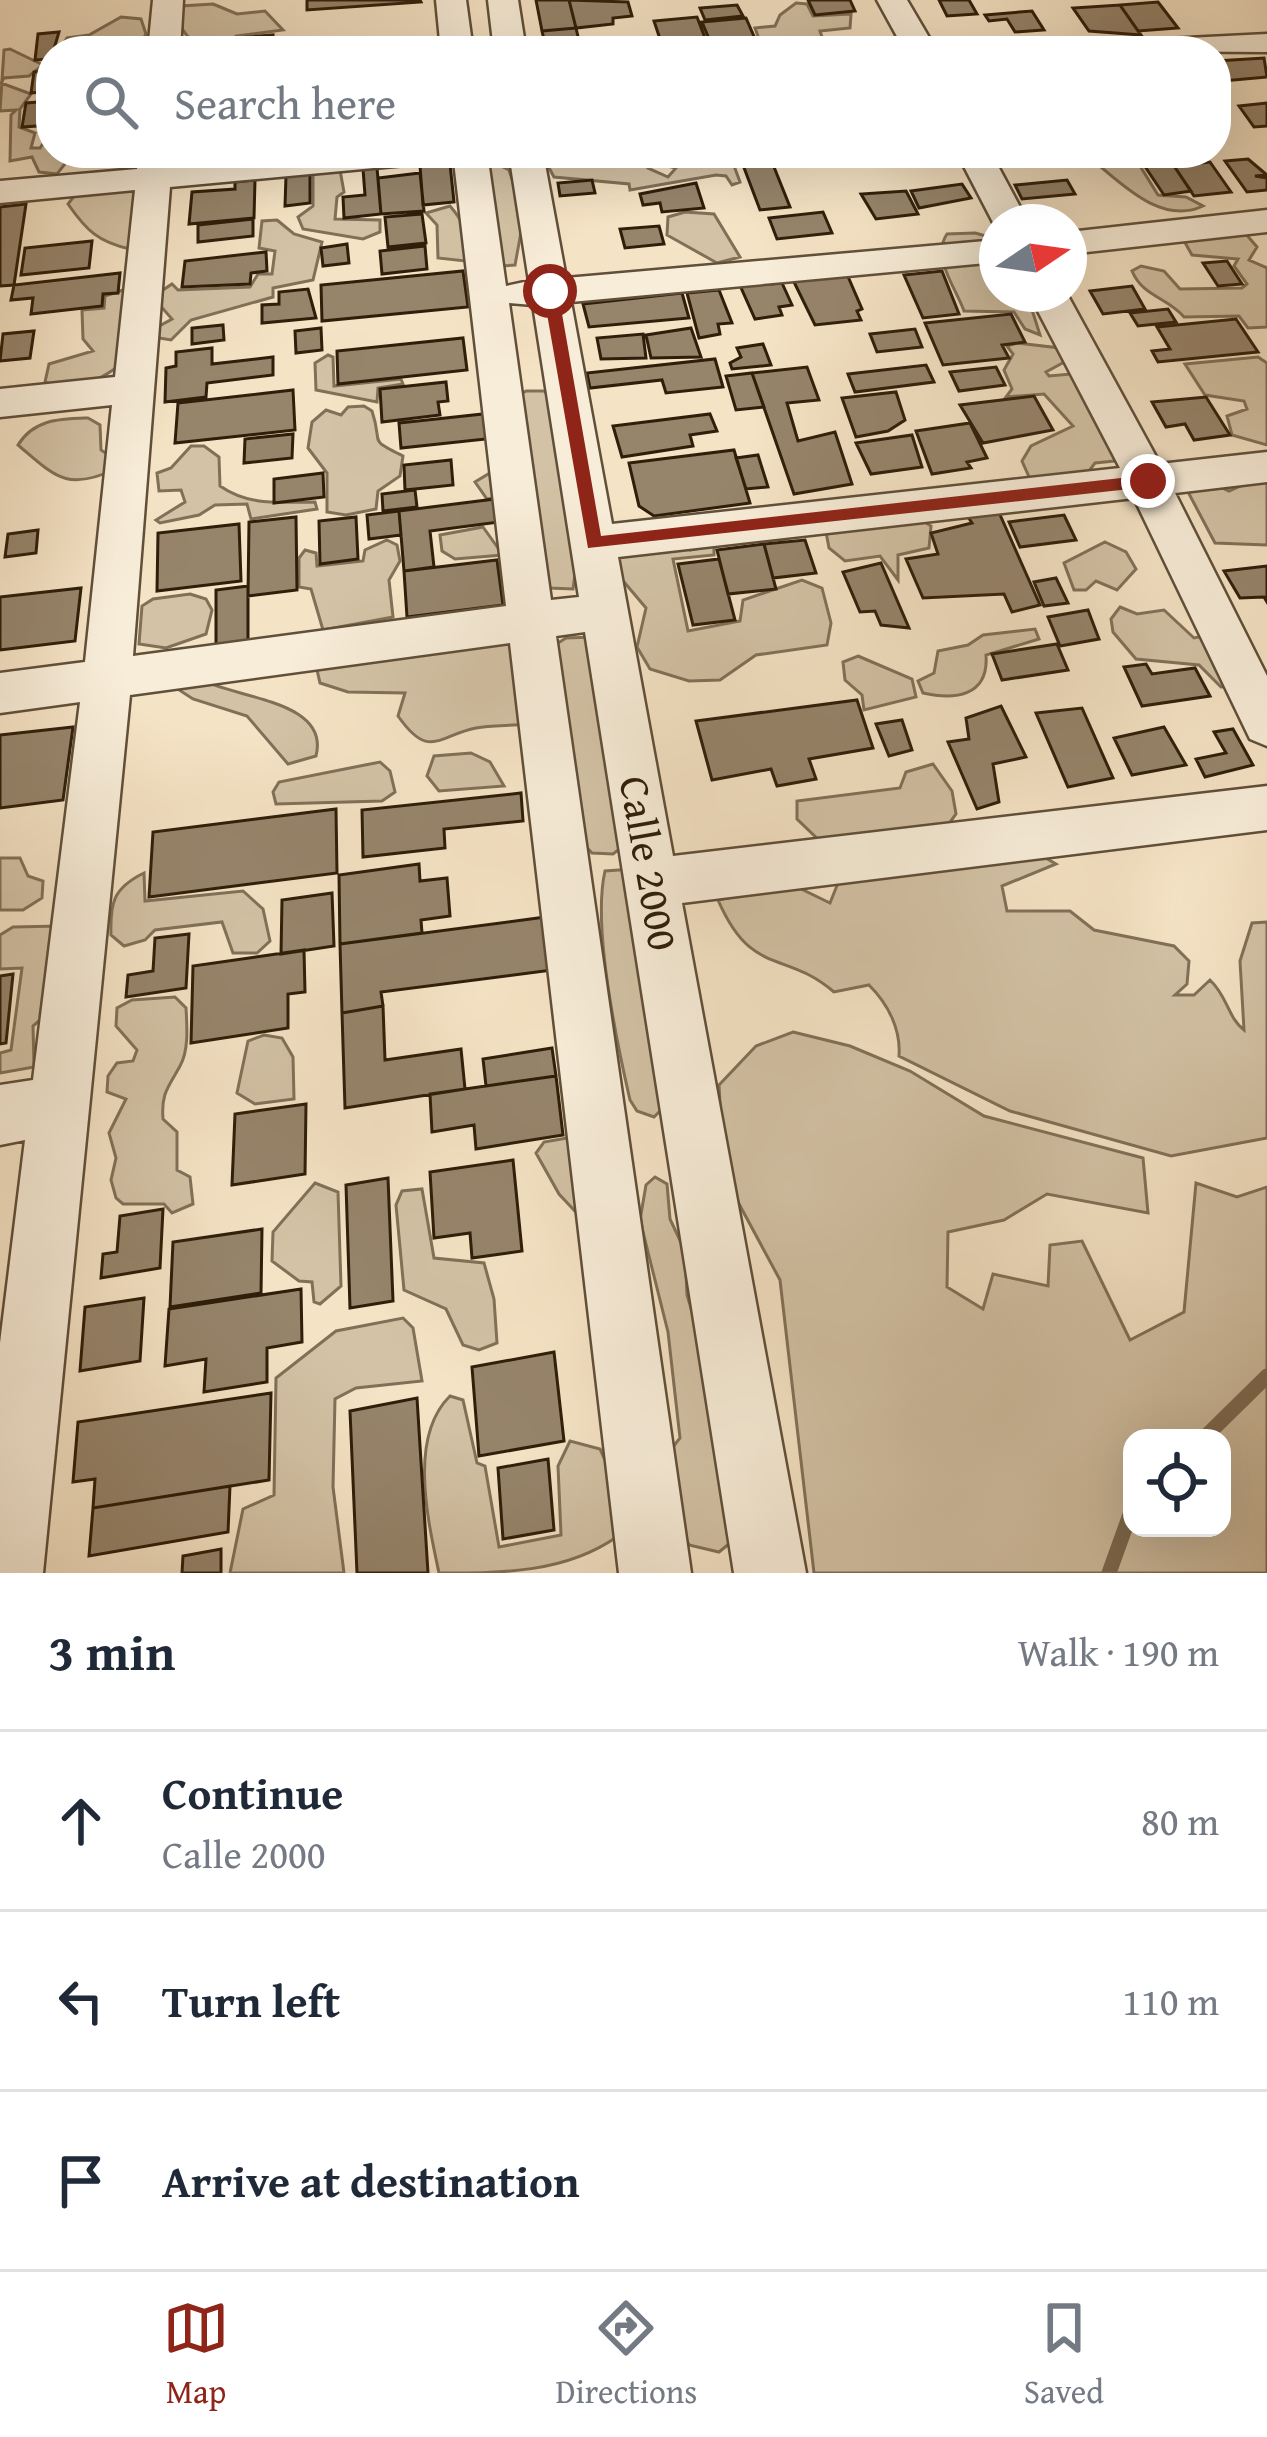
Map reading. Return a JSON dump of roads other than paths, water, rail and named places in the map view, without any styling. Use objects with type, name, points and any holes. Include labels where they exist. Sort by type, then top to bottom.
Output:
[{"type":"street","points":[[165,36],[168,0]]},
{"type":"street","points":[[451,0],[455,36]]},
{"type":"street","points":[[503,0],[509,36]]},
{"type":"street","points":[[892,0],[912,36]]},
{"type":"street","points":[[1231,45],[1267,43]]},
{"type":"street","points":[[0,192],[143,168]]},
{"type":"street","points":[[7,1573],[107,680],[155,168]]},
{"type":"street","name":"Calle 2000","points":[[472,168],[655,1573]]},
{"type":"street","name":"Calle 2000","points":[[529,168],[770,1573]]},
{"type":"street","points":[[982,168],[1001,204]]},
{"type":"street","points":[[1087,241],[1267,221]]},
{"type":"street","points":[[489,297],[979,252]]},
{"type":"street","points":[[1058,312],[1148,481],[1267,725]]},
{"type":"street","points":[[0,403],[133,389]]},
{"type":"street","points":[[594,543],[1267,467]]},
{"type":"street","points":[[0,693],[608,611]]},
{"type":"street","points":[[653,882],[1267,808]]},
{"type":"street","points":[[0,1115],[58,1105]]},
{"type":"waterway","points":[[1213,1429],[1267,1376]]},
{"type":"waterway","points":[[1109,1573],[1123,1534]]}]
